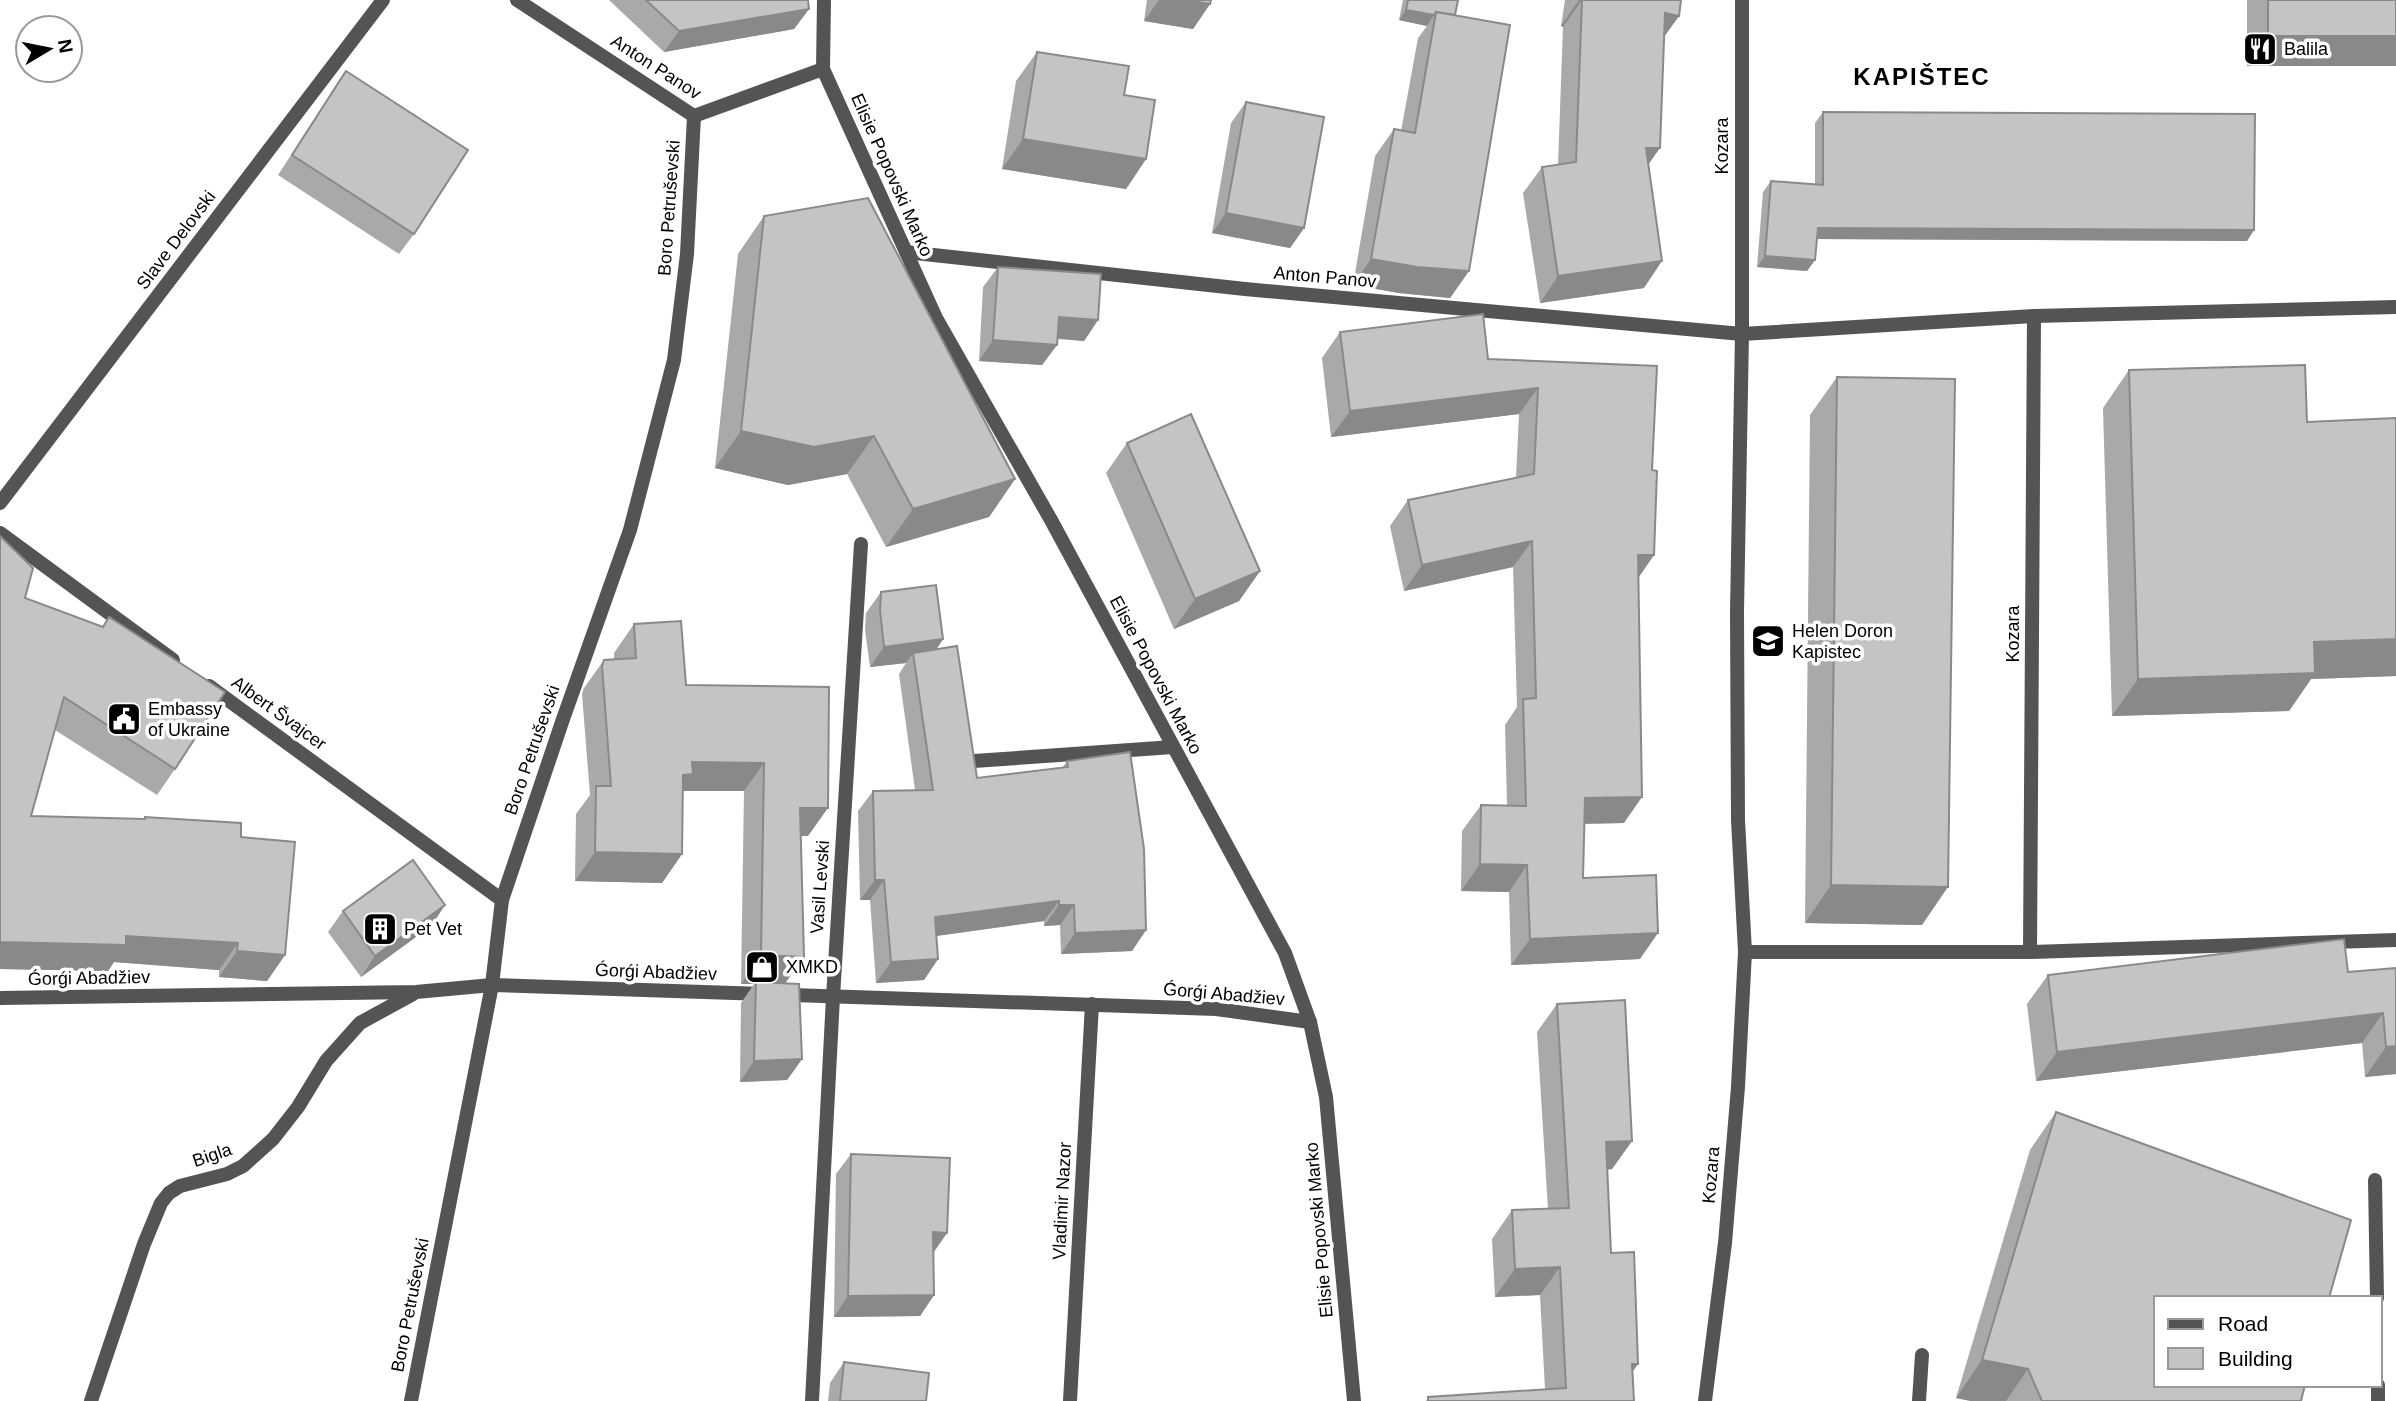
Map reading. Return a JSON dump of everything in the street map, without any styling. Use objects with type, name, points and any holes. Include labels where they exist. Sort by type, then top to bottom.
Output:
[{"type":"street","name":"Slave Delovski","points":[[0,503],[383,0]]},
{"type":"street","name":"Anton Panov","points":[[517,0],[694,116],[823,69]]},
{"type":"street","name":"Elisie Popovski Marko","points":[[824,0],[823,69],[936,317],[1051,520],[1285,953],[1310,1022],[1326,1097],[1354,1401]]},
{"type":"street","name":"Kozara","points":[[1705,1401],[1725,1243],[1737,1100],[1745,952],[1737,806],[1742,0]]},
{"type":"street","name":"Boro Petruševski","points":[[411,1401],[492,985],[502,900],[557,735],[631,530],[674,360],[687,254],[694,116]]},
{"type":"street","name":"Anton Panov","points":[[906,253],[1245,289],[1742,334]]},
{"type":"street","points":[[1742,334],[2034,316],[2396,307]]},
{"type":"street","name":"Kozara","points":[[2030,952],[2034,316]]},
{"type":"street","name":"Albert Švajcer","points":[[0,533],[502,900]]},
{"type":"street","name":"Vasil Levski","points":[[812,1401],[861,544]]},
{"type":"street","points":[[974,761],[1173,747]]},
{"type":"street","points":[[1745,952],[2030,952],[2396,940]]},
{"type":"street","name":"Ǵorǵi Abadžiev","points":[[0,998],[416,992],[492,985],[1216,1009],[1310,1022]]},
{"type":"street","name":"Bigla","points":[[92,1401],[144,1244],[161,1203],[169,1193],[180,1186],[226,1174],[243,1166],[273,1139],[298,1107],[326,1061],[360,1023],[416,992]]},
{"type":"street","name":"Vladimir Nazor","points":[[1070,1401],[1092,1004]]},
{"type":"street","points":[[2375,1180],[2377,1296]]},
{"type":"street","points":[[1919,1401],[1922,1355]]},
{"type":"building","points":[[646,0],[808,0],[809,9],[679,31]]},
{"type":"building","points":[[1187,0],[1211,0],[1210,4]]},
{"type":"building","points":[[1408,0],[1458,0],[1455,15],[1436,12],[1434,15],[1406,10]]},
{"type":"building","points":[[1582,0],[1681,0],[1679,16],[1665,13],[1660,148],[1646,148],[1662,261],[1558,276],[1542,167],[1576,162]]},
{"type":"building","points":[[2268,0],[2396,0],[2396,36],[2268,36]]},
{"type":"building","points":[[1436,12],[1510,25],[1469,271],[1417,267],[1371,259],[1394,129],[1415,133]]},
{"type":"building","points":[[1037,52],[1129,66],[1124,95],[1155,100],[1146,159],[1023,139]]},
{"type":"building","points":[[346,71],[468,150],[414,234],[292,155]]},
{"type":"building","points":[[1246,102],[1324,117],[1304,228],[1226,213]]},
{"type":"building","points":[[1823,112],[2255,114],[2254,230],[1818,228],[1815,260],[1765,256],[1771,181],[1823,185]]},
{"type":"building","points":[[868,198],[1015,479],[913,509],[874,436],[814,447],[741,431],[764,216]]},
{"type":"building","points":[[998,267],[1101,274],[1098,320],[1059,317],[1057,345],[993,340]]},
{"type":"building","points":[[1483,314],[1488,359],[1657,366],[1652,470],[1657,471],[1654,555],[1638,555],[1642,797],[1585,798],[1583,878],[1656,875],[1658,933],[1530,939],[1527,865],[1480,864],[1481,805],[1526,806],[1523,699],[1536,698],[1532,541],[1422,565],[1408,500],[1534,474],[1538,388],[1350,411],[1340,332]]},
{"type":"building","points":[[2305,365],[2307,422],[2396,418],[2396,639],[2314,642],[2315,673],[2138,679],[2129,370]]},
{"type":"building","points":[[1837,377],[1955,379],[1948,887],[1831,885]]},
{"type":"building","points":[[1191,414],[1260,571],[1195,599],[1127,443]]},
{"type":"building","points":[[0,536],[33,568],[25,598],[103,627],[109,617],[225,692],[175,769],[64,697],[31,816],[145,817],[241,823],[241,837],[295,842],[285,955],[237,951],[238,943],[126,936],[126,945],[0,942]]},
{"type":"building","points":[[936,585],[943,639],[884,647],[881,592]]},
{"type":"building","points":[[681,621],[686,685],[829,687],[828,808],[800,808],[804,957],[761,955],[764,763],[692,762],[693,774],[683,775],[682,854],[595,852],[596,786],[611,786],[602,666],[604,660],[636,658],[634,624]]},
{"type":"building","points":[[957,646],[977,778],[1068,767],[1067,761],[1130,752],[1144,849],[1146,930],[1075,933],[1074,905],[1059,905],[1059,901],[935,917],[938,959],[891,962],[884,880],[875,880],[873,791],[933,790],[913,653]]},
{"type":"building","name":"Pet Vet","points":[[413,860],[445,905],[375,956],[343,911]]},
{"type":"building","points":[[2344,939],[2348,972],[2396,968],[2396,1046],[2386,1047],[2383,1013],[2057,1052],[2048,975]]},
{"type":"building","points":[[756,982],[799,984],[802,1059],[754,1061]]},
{"type":"building","points":[[1625,1000],[1632,1141],[1606,1142],[1611,1253],[1634,1252],[1638,1364],[1632,1364],[1634,1401],[1428,1401],[1428,1397],[1566,1388],[1560,1267],[1515,1269],[1512,1210],[1569,1208],[1557,1004]]},
{"type":"building","points":[[2056,1112],[2351,1220],[2330,1296],[2154,1296],[2154,1387],[2304,1387],[2301,1401],[2042,1401],[2028,1369],[1982,1360]]},
{"type":"building","points":[[851,1154],[950,1158],[947,1233],[933,1232],[934,1295],[848,1296]]},
{"type":"building","points":[[844,1362],[929,1373],[926,1401],[840,1401]]},
{"type":"place","name":"Balila","points":[[2260,49]]},
{"type":"place","name":"Helen Doron Kapistec","points":[[1768,641]]},
{"type":"place","name":"Embassy of Ukraine","points":[[124,719]]},
{"type":"place","name":"Pet Vet","points":[[380,929]]},
{"type":"place","name":"XMKD","points":[[762,967]]},
{"type":"district","name":"KAPIŠTEC","points":[[1922,77]]}]
